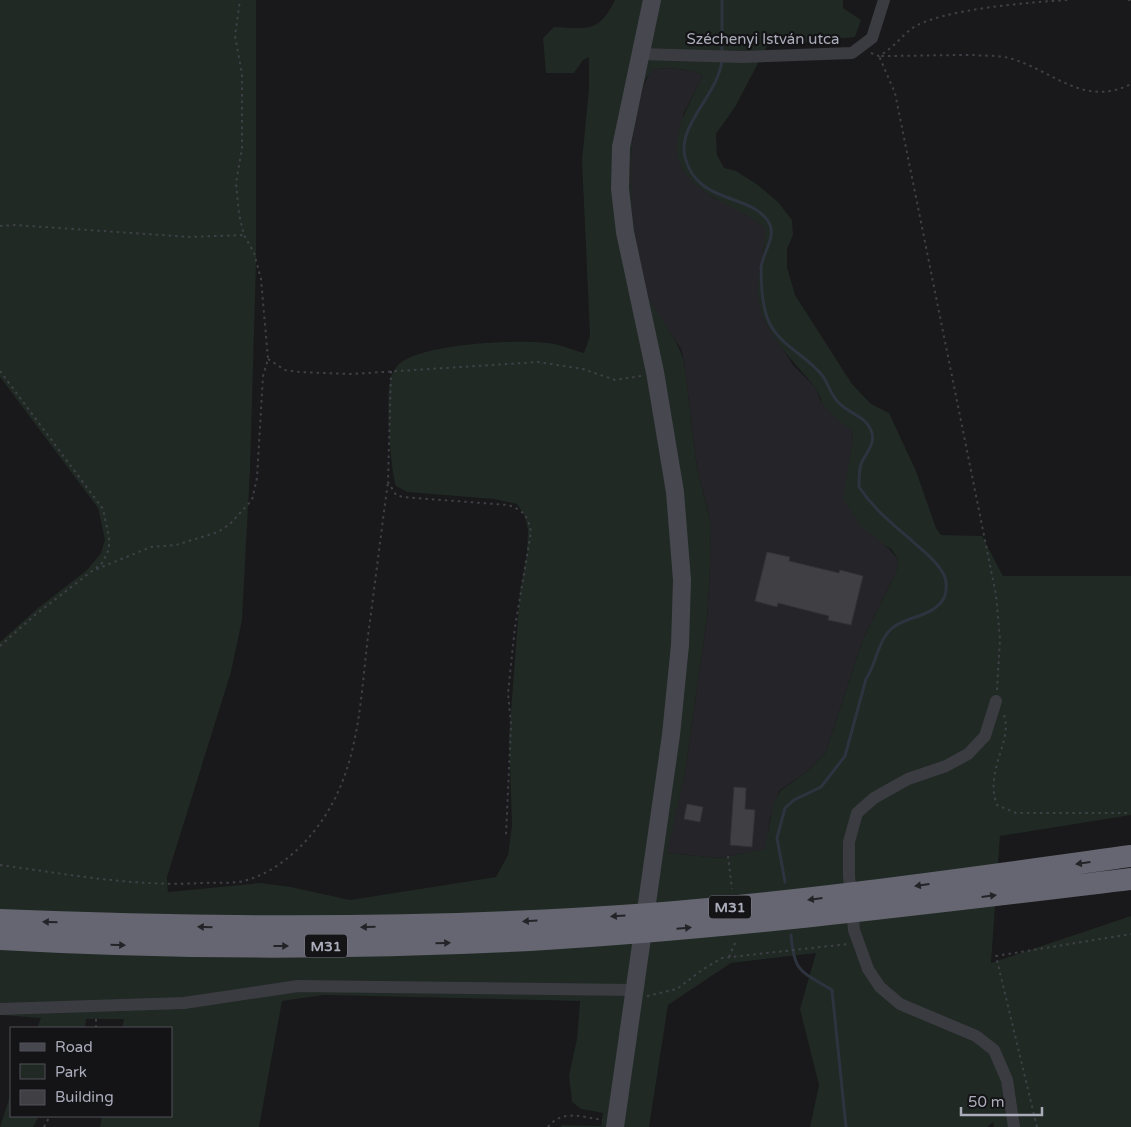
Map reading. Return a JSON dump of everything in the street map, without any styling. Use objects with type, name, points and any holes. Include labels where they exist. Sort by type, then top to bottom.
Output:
[{"type":"highway","name":"M31","points":[[882,900],[1131,856]]},
{"type":"highway","name":"M31","points":[[0,939],[119,945],[241,947],[463,943],[752,905],[882,900],[1131,880]]},
{"type":"highway","name":"M31","points":[[0,920],[256,928],[581,927]]},
{"type":"main road","points":[[616,1124],[671,735],[680,645],[680,549],[668,444],[655,372],[625,232],[620,189],[621,147],[652,0]]},
{"type":"street","points":[[865,45],[872,38],[877,27],[884,0]]},
{"type":"street","name":"Széchenyi István utca","points":[[640,54],[744,57],[841,56],[852,54],[865,45]]},
{"type":"street","points":[[996,701],[985,736],[968,754],[946,766],[908,779],[874,798],[857,813],[849,842],[849,876],[858,943],[868,969],[880,987],[900,1004],[976,1036],[994,1050],[1007,1080],[1014,1127]]},
{"type":"street","points":[[0,1009],[184,1003],[298,986],[634,993]]},
{"type":"path","points":[[92,572],[151,547],[176,545],[218,532],[242,512],[252,500],[257,478],[263,376],[268,359],[261,279],[254,253],[244,235],[238,214],[236,183],[242,148],[242,74],[234,36],[240,0]]},
{"type":"path","points":[[879,56],[888,51],[911,29],[939,16],[1033,2],[1069,0]]},
{"type":"path","points":[[865,45],[872,55],[879,56],[945,55],[1007,58],[1029,65],[1086,92],[1108,91],[1131,84]]},
{"type":"path","points":[[879,56],[895,93],[996,596],[1000,639],[996,701],[1002,708],[1006,719],[1005,732],[993,779],[993,795],[997,805],[1016,813],[1131,813]]},
{"type":"path","points":[[0,226],[15,225],[190,237],[244,235]]},
{"type":"path","points":[[268,359],[285,370],[352,374],[538,362],[582,369],[615,380],[655,372]]},
{"type":"path","points":[[0,371],[103,509],[109,537],[108,549],[103,562],[35,615],[0,646]]},
{"type":"path","points":[[0,865],[137,884],[172,885],[242,881],[264,874],[290,857],[315,832],[334,802],[349,767],[359,721],[388,482],[391,371]]},
{"type":"path","points":[[388,482],[396,495],[403,497],[508,504],[520,509],[528,519],[531,532],[515,627],[508,693],[512,725],[506,835]]},
{"type":"path","points":[[1038,1127],[996,956],[1131,934]]},
{"type":"path","points":[[634,993],[663,994],[677,990],[702,970],[722,958],[858,943]]},
{"type":"path","points":[[548,1127],[555,1118],[563,1115],[616,1124]]},
{"type":"shaded area","points":[[671,68],[693,71],[703,75],[683,115],[712,197],[745,212],[766,228],[766,238],[759,273],[771,330],[793,365],[817,389],[820,400],[852,430],[853,439],[844,499],[898,559],[897,570],[862,642],[826,752],[809,770],[779,791],[770,818],[766,849],[720,858],[666,853],[685,773],[707,618],[711,523],[697,468],[681,349],[651,304],[642,282],[631,209],[630,167],[634,124],[644,85],[650,72],[655,69]]},
{"type":"green space","points":[[0,0],[256,0],[256,264],[250,470],[242,620],[231,672],[167,877],[168,892],[260,883],[291,887],[350,900],[496,877],[508,855],[512,825],[509,738],[520,592],[527,554],[528,530],[525,516],[517,504],[494,499],[407,492],[396,486],[389,431],[388,399],[392,375],[399,364],[411,357],[470,344],[547,343],[584,353],[590,336],[582,160],[589,88],[589,57],[583,60],[574,73],[546,73],[543,38],[554,27],[591,27],[603,19],[615,0],[843,0],[843,8],[861,20],[855,37],[767,46],[735,107],[716,134],[717,155],[724,168],[736,171],[758,185],[778,202],[792,220],[793,235],[787,249],[787,267],[795,295],[852,384],[871,404],[889,413],[916,471],[936,528],[941,535],[982,536],[1003,576],[1131,576],[1131,815],[1000,836],[991,963],[1131,916],[1131,1127],[994,1127],[993,1122],[987,1127],[810,1127],[819,1085],[800,1009],[816,953],[731,963],[668,1005],[649,1127],[561,1127],[562,1125],[601,1126],[603,1113],[581,1109],[572,1102],[569,1075],[577,1039],[580,1001],[324,995],[282,1001],[259,1127],[100,1127],[102,1117],[172,1117],[172,1027],[122,1027],[124,1019],[86,1019],[85,1027],[37,1027],[41,1018],[0,1015],[0,642],[38,608],[87,570],[101,553],[105,540],[98,508],[0,377]],"holes":[[[671,68],[693,71],[703,75],[680,125],[677,141],[678,156],[683,170],[695,184],[713,197],[765,228],[765,244],[758,285],[760,307],[765,320],[779,344],[816,389],[826,408],[852,430],[853,439],[843,499],[861,527],[892,550],[898,559],[897,570],[862,642],[826,752],[809,770],[780,791],[773,805],[765,849],[720,858],[667,853],[685,773],[707,618],[711,523],[697,468],[684,362],[676,342],[652,304],[643,284],[631,190],[631,155],[635,120],[643,87],[648,76],[657,69]]]},
{"type":"green space","points":[[10,1096],[10,1117],[38,1117],[33,1127],[0,1127]]},
{"type":"building","points":[[767,552],[790,557],[789,561],[839,573],[840,570],[863,576],[851,625],[828,620],[829,616],[778,603],[777,607],[755,601]]},
{"type":"building","points":[[734,787],[746,788],[745,809],[755,810],[752,847],[730,845]]},
{"type":"building","points":[[687,804],[703,807],[700,822],[684,819]]},
{"type":"waterway","points":[[722,0],[722,53]]},
{"type":"waterway","points":[[722,59],[720,72],[687,133],[684,145],[685,157],[691,172],[700,183],[711,191],[748,206],[759,212],[768,221],[771,233],[769,245],[762,262],[761,280],[764,306],[771,326],[784,342],[821,374],[839,403],[870,427],[873,437],[861,464],[859,487],[883,515],[933,560],[944,575],[946,583],[945,596],[934,609],[901,622],[889,631],[881,643],[866,679],[845,756],[821,787],[794,800],[785,808],[777,838],[785,882]]},
{"type":"waterway","points":[[791,935],[794,957],[801,970],[832,990],[846,1127]]}]
